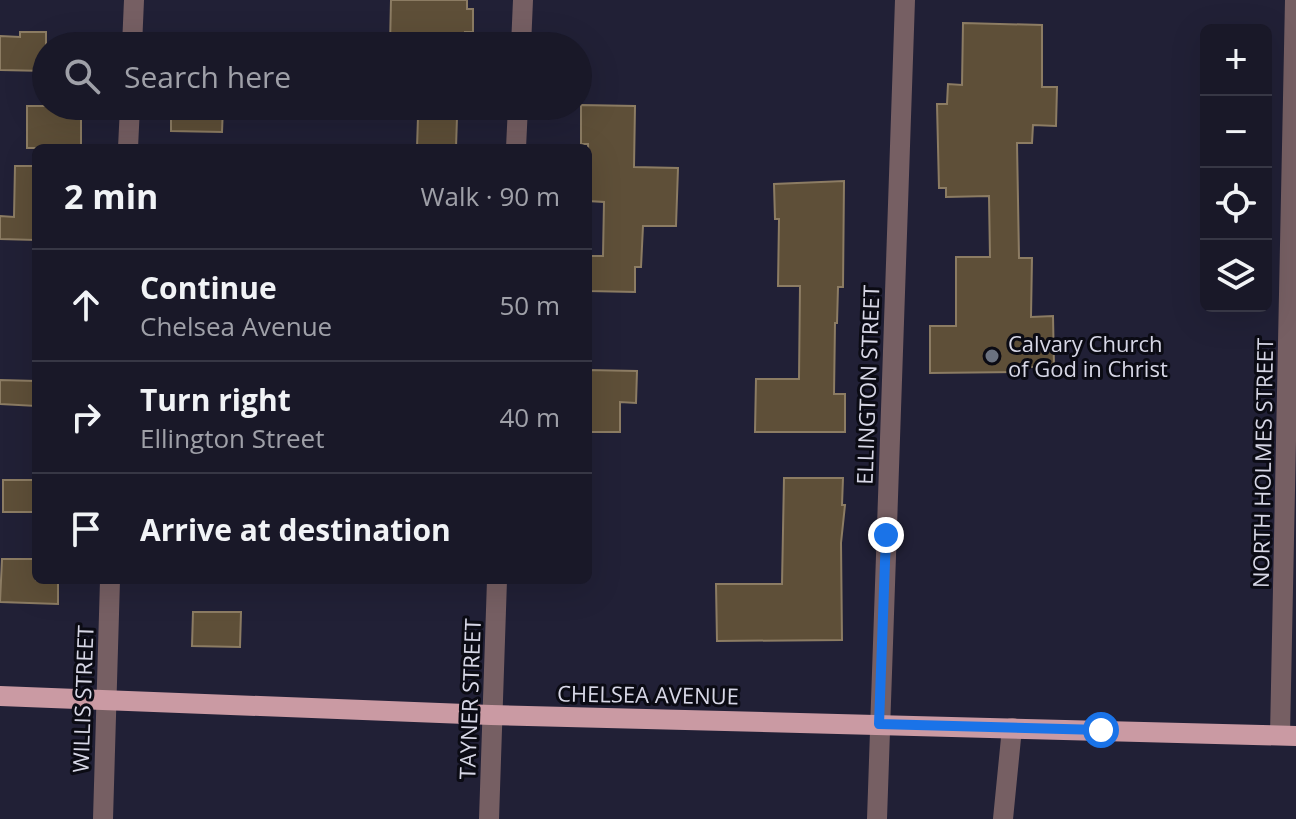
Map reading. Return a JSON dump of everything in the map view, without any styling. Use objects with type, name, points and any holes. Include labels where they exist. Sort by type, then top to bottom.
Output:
[{"type":"main road","name":"CHELSEA AVENUE","points":[[0,696],[491,715],[1288,736]]},
{"type":"street","points":[[133,32],[134,0]]},
{"type":"street","points":[[522,32],[523,0]]},
{"type":"street","name":"ELLINGTON STREET","points":[[877,819],[905,0]]},
{"type":"street","name":"NORTH HOLMES STREET","points":[[1288,736],[1295,0]]},
{"type":"street","points":[[128,144],[129,120]]},
{"type":"street","points":[[516,144],[517,120]]},
{"type":"street","name":"WILLIS STREET","points":[[103,819],[110,584]]},
{"type":"street","name":"TAYNER STREET","points":[[489,819],[497,584]]},
{"type":"street","points":[[1003,819],[1012,728]]},
{"type":"building","points":[[391,0],[467,0],[467,9],[473,9],[473,32],[390,32]]},
{"type":"building","points":[[963,23],[1042,25],[1042,87],[1057,87],[1056,126],[1033,125],[1032,143],[1017,143],[1019,258],[1032,258],[1031,317],[1053,316],[1054,367],[1023,367],[1023,371],[1019,372],[930,373],[930,326],[956,326],[956,257],[990,257],[989,196],[946,197],[946,188],[939,188],[937,104],[947,104],[948,84],[962,85]]},
{"type":"building","points":[[20,32],[32,32],[32,71],[0,70],[0,36],[20,37]]},
{"type":"building","points":[[592,105],[635,106],[634,167],[678,168],[676,226],[643,226],[641,267],[635,267],[635,292],[592,291],[592,256],[603,256],[604,202],[592,201],[592,144],[581,144],[581,120],[592,120]]},
{"type":"building","points":[[27,106],[32,106],[32,120],[81,120],[81,144],[32,144],[32,148],[27,148]]},
{"type":"building","points":[[171,120],[222,120],[222,132],[171,131]]},
{"type":"building","points":[[418,120],[457,120],[456,144],[417,144]]},
{"type":"building","points":[[15,166],[32,166],[32,240],[0,239],[0,216],[14,217]]},
{"type":"building","points":[[844,181],[843,287],[838,287],[834,394],[845,394],[845,432],[755,432],[756,379],[799,379],[800,286],[778,286],[779,219],[775,219],[774,184]]},
{"type":"building","points":[[592,370],[637,371],[636,403],[620,402],[620,432],[592,432]]},
{"type":"building","points":[[0,380],[32,381],[32,406],[0,404]]},
{"type":"building","points":[[784,478],[843,478],[842,640],[717,641],[716,584],[782,584]]},
{"type":"building","points":[[3,480],[32,480],[32,512],[3,512]]},
{"type":"building","points":[[2,559],[32,559],[32,584],[58,584],[58,604],[0,602]]},
{"type":"building","points":[[193,612],[241,612],[240,647],[192,646]]},
{"type":"place","name":"Calvary Church of God in Christ","points":[[992,356]]},
{"type":"route","points":[[886,535],[879,724],[1101,730]]}]
